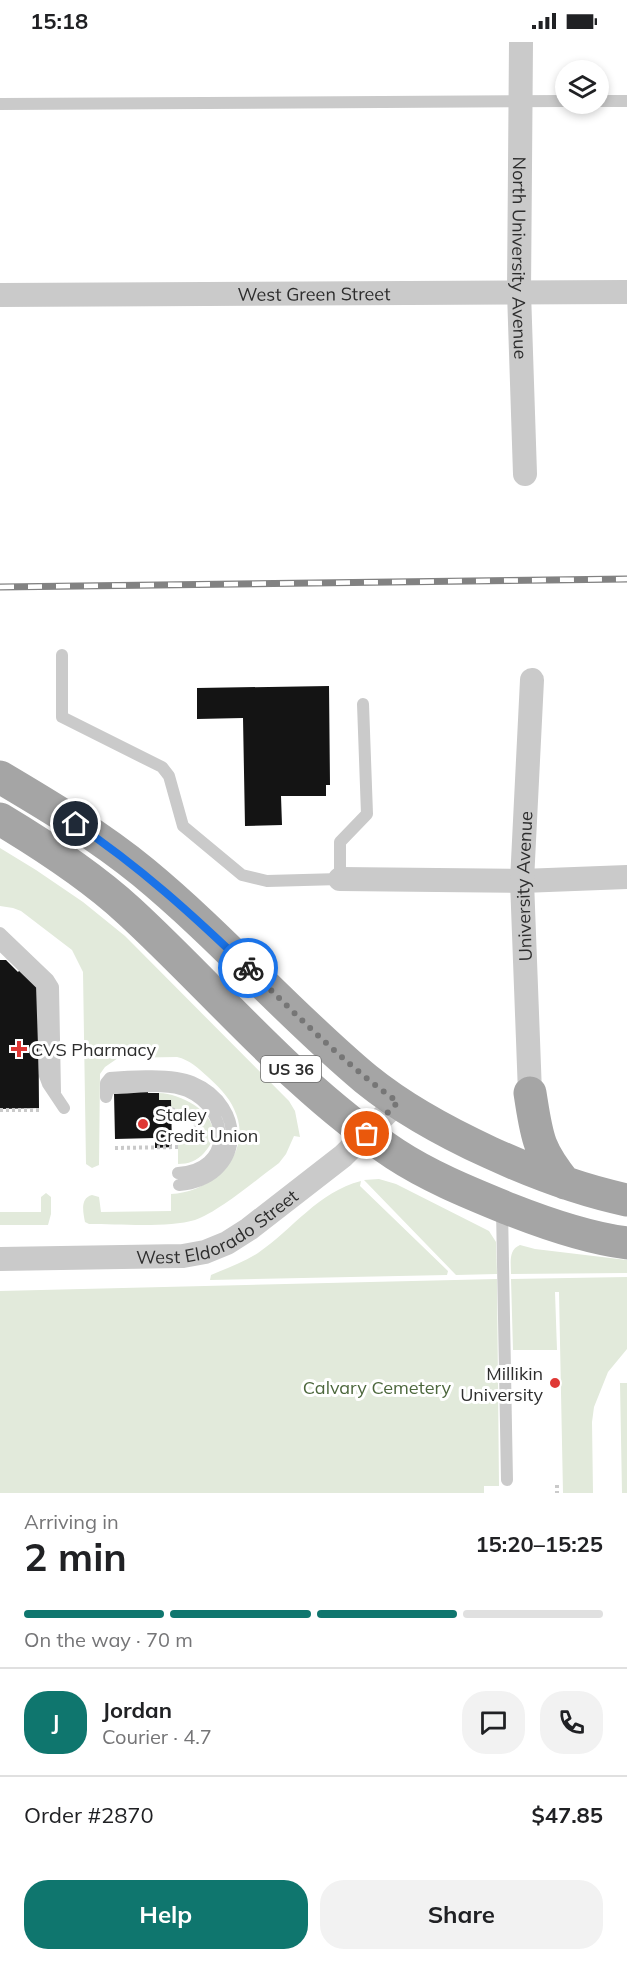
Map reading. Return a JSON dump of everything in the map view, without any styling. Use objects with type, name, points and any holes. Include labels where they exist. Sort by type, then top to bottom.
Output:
[{"type":"main road","name":"US 36","points":[[0,777],[64,816],[142,871],[196,918],[317,1035],[367,1079],[398,1102],[450,1132],[506,1159],[565,1183],[627,1200]]},
{"type":"main road","name":"US 36","points":[[0,819],[49,849],[127,909],[304,1082],[367,1134],[428,1174],[502,1206],[568,1230],[627,1243]]},
{"type":"main road","points":[[530,1093],[538,1143],[565,1183]]},
{"type":"street","name":"North University Avenue","points":[[521,42],[519,292],[525,474]]},
{"type":"street","name":"West Green Street","points":[[0,295],[627,292]]},
{"type":"street","name":"University Avenue","points":[[530,1093],[522,881],[532,680]]},
{"type":"street","points":[[340,879],[522,881],[627,877]]},
{"type":"street","name":"West Eldorado Street","points":[[0,1259],[183,1256],[205,1252],[228,1243],[269,1215],[343,1156],[398,1102]]},
{"type":"lane","points":[[0,104],[555,101]]},
{"type":"lane","points":[[609,101],[627,101]]},
{"type":"lane","points":[[62,655],[62,717],[162,767],[169,776],[183,826],[242,875],[267,881],[340,879],[340,842],[367,814],[363,704]]},
{"type":"lane","points":[[0,933],[48,979],[53,987],[55,1093]]},
{"type":"lane","points":[[0,944],[42,985],[45,1076],[64,1108]]},
{"type":"lane","points":[[106,1097],[106,1083],[110,1078],[171,1077],[190,1080],[220,1102],[230,1124],[232,1136],[228,1155],[215,1173],[203,1180],[179,1179]]},
{"type":"lane","points":[[502,1206],[507,1480]]},
{"type":"path","points":[[115,1148],[177,1147],[177,1142],[185,1142],[196,1136],[195,1123],[181,1112],[171,1109]]},
{"type":"path","points":[[0,1110],[39,1110]]},
{"type":"path","points":[[556,1485],[557,1493]]},
{"type":"green space","points":[[0,848],[83,902],[125,936],[289,1101],[295,1111],[300,1137],[294,1136],[279,1163],[205,1216],[172,1224],[89,1224],[85,1222],[84,1202],[92,1195],[99,1197],[101,1212],[171,1211],[171,1194],[187,1192],[202,1186],[226,1167],[239,1140],[239,1125],[234,1109],[226,1096],[190,1062],[177,1057],[118,1058],[105,1067],[100,1074],[99,1165],[92,1168],[86,1164],[83,972],[72,950],[21,911],[0,906]]},
{"type":"green space","points":[[159,1093],[182,1098],[193,1104],[210,1121],[213,1131],[212,1142],[204,1153],[189,1163],[178,1164],[178,1142],[185,1142],[197,1136],[197,1130],[190,1118],[171,1109],[171,1100],[159,1100]]},
{"type":"green space","points":[[379,1179],[396,1184],[489,1231],[496,1242],[497,1274],[456,1275],[364,1180]]},
{"type":"green space","points":[[361,1181],[360,1186],[448,1271],[447,1275],[210,1280],[211,1275],[258,1253],[319,1202],[346,1186]]},
{"type":"green space","points":[[46,1193],[51,1197],[51,1214],[48,1225],[0,1225],[0,1212],[41,1212],[41,1197]]},
{"type":"green space","points":[[520,1245],[535,1249],[627,1260],[627,1273],[511,1274],[512,1253]]},
{"type":"green space","points":[[627,1277],[627,1349],[608,1372],[594,1407],[592,1422],[593,1493],[563,1493],[559,1292],[555,1292],[557,1350],[513,1350],[511,1279]]},
{"type":"green space","name":"Calvary Cemetery","points":[[497,1279],[499,1486],[484,1486],[484,1493],[0,1493],[0,1291]]},
{"type":"green space","points":[[620,1383],[627,1383],[627,1493],[622,1493]]},
{"type":"building","points":[[329,686],[330,785],[326,785],[326,796],[281,796],[282,825],[245,826],[243,718],[197,719],[197,688]]},
{"type":"building","name":"CVS Pharmacy","points":[[31,958],[38,990],[39,1108],[0,1109],[0,960],[6,960],[18,972]]},
{"type":"building","name":"Staley Credit Union","points":[[148,1072],[148,1093],[159,1093],[159,1100],[171,1100],[172,1147],[155,1148],[155,1138],[115,1139],[114,1093]]},
{"type":"railway","points":[[0,587],[627,579]]},
{"type":"way so far","points":[[248,968],[317,1035],[367,1079],[398,1102],[367,1134]]},
{"type":"place","name":"CVS Pharmacy","points":[[19,1049]]},
{"type":"place","name":"Staley Credit Union","points":[[143,1124]]},
{"type":"place","name":"Millikin University","points":[[555,1383]]},
{"type":"route","points":[[76,824],[142,871],[248,968]]}]
